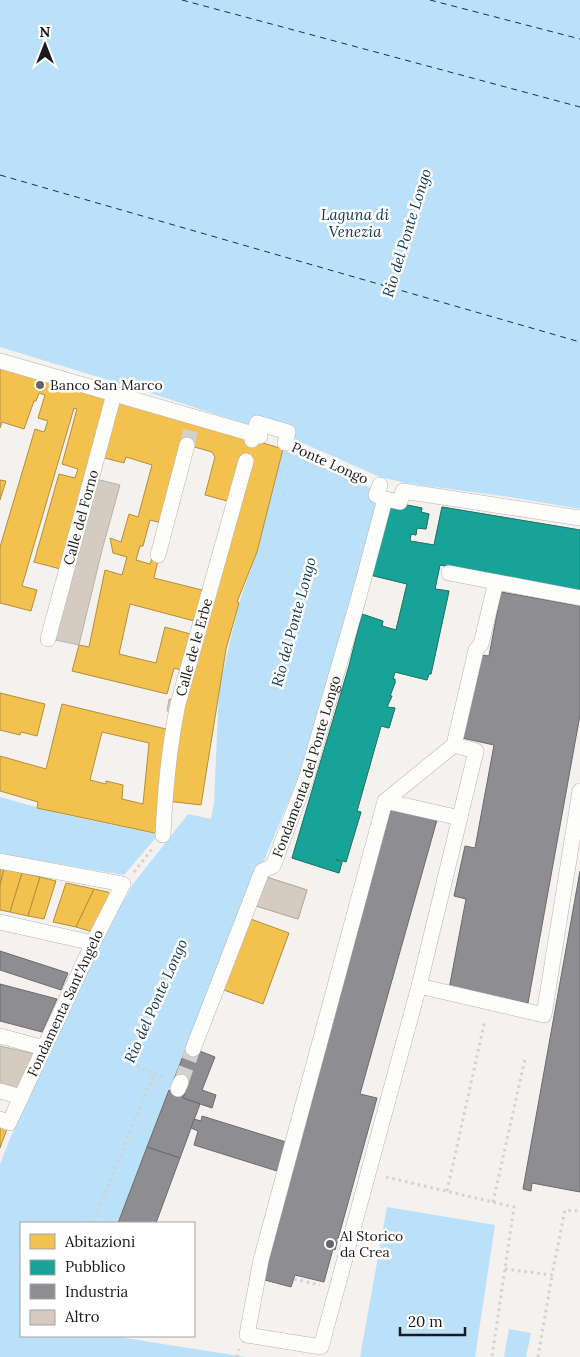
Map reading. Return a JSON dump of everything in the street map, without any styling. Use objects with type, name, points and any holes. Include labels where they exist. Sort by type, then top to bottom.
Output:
[{"type":"street","points":[[0,361],[255,436],[256,423],[288,432],[285,443]]},
{"type":"street","name":"Calle del Forno","points":[[48,639],[114,394]]},
{"type":"street","points":[[158,555],[187,445]]},
{"type":"street","name":"Calle de le Erbe","points":[[164,835],[164,806],[178,704],[246,461]]},
{"type":"street","points":[[382,492],[400,502],[403,491],[580,518]]},
{"type":"street","name":"Fondamenta del Ponte Longo","points":[[193,1049],[262,871],[273,866],[306,779],[355,610],[382,492]]},
{"type":"street","points":[[449,573],[580,598]]},
{"type":"street","points":[[454,745],[476,751],[420,986],[321,1347],[247,1335],[261,1260],[385,801],[454,745],[476,650],[482,644],[496,582]]},
{"type":"street","points":[[420,986],[544,1015],[580,791]]},
{"type":"street","points":[[385,801],[460,818]]},
{"type":"street","points":[[0,861],[124,884]]},
{"type":"street","name":"Fondamenta Sant'Angelo","points":[[4,1121],[21,1097],[93,943],[124,884]]},
{"type":"street","points":[[0,922],[93,943]]},
{"type":"street","points":[[0,1036],[44,1048]]},
{"type":"street","points":[[0,1091],[21,1097]]},
{"type":"path","name":"Ponte Longo","points":[[285,443],[382,492]]},
{"type":"path","points":[[124,884],[164,835]]},
{"type":"path","points":[[446,1191],[489,1002]]},
{"type":"path","points":[[493,1202],[524,1059]]},
{"type":"path","points":[[138,1066],[180,1085]]},
{"type":"path","points":[[93,1222],[154,1073]]},
{"type":"path","points":[[369,1173],[514,1207],[492,1357]]},
{"type":"path","points":[[538,1357],[565,1210],[580,1210]]},
{"type":"path","points":[[505,1269],[552,1275]]},
{"type":"water","name":"Laguna di Venezia","points":[[0,0],[580,0],[580,509],[510,497],[405,483],[380,477],[379,499],[299,776],[169,1090],[118,1222],[20,1222],[20,1337],[118,1337],[246,1357],[0,1357],[0,1164],[11,1136],[122,898],[125,899],[133,884],[124,875],[0,854],[0,797],[61,814],[170,837],[188,814],[211,819],[214,803],[219,689],[239,603],[257,552],[283,449],[289,438],[0,347]]},
{"type":"water","points":[[387,1207],[495,1225],[475,1357],[360,1357]]},
{"type":"water","points":[[509,1329],[531,1333],[526,1357],[504,1357]]},
{"type":"pier","points":[[289,437],[380,477],[405,483],[404,485],[382,480],[375,490],[283,449]]},
{"type":"pier","points":[[159,834],[170,837],[133,884],[124,875]]},
{"type":"building: Abitazioni","points":[[0,365],[112,397],[64,570],[34,562],[59,474],[75,478],[78,469],[62,464],[77,409],[74,408],[22,586],[37,590],[31,611],[0,603],[0,547],[35,429],[44,432],[48,421],[38,418],[45,395],[39,393],[36,401],[34,401],[24,429],[2,422],[0,428]]},
{"type":"building: Abitazioni","points":[[115,398],[283,449],[257,552],[237,602],[239,603],[226,649],[201,805],[167,801],[176,724],[231,502],[205,495],[215,457],[212,452],[184,444],[162,523],[150,520],[143,546],[140,546],[136,560],[150,564],[152,558],[158,560],[154,578],[206,591],[198,622],[130,604],[119,654],[156,663],[165,627],[194,635],[184,671],[174,668],[167,694],[72,671],[79,645],[89,647],[105,570],[122,575],[127,557],[113,553],[110,538],[121,542],[129,514],[138,517],[152,465],[126,457],[124,463],[101,457]]},
{"type":"building: Abitazioni","points":[[0,480],[6,481],[0,500]]},
{"type":"building: Abitazioni","points":[[387,501],[422,508],[421,512],[429,514],[426,529],[417,528],[416,535],[411,534],[410,541],[434,545],[442,507],[580,530],[580,591],[440,565],[435,589],[449,591],[431,674],[429,674],[427,680],[395,672],[393,679],[395,679],[395,683],[387,707],[395,708],[389,728],[381,726],[357,811],[361,812],[346,862],[336,859],[342,862],[339,873],[292,858],[349,666],[362,614],[383,621],[382,626],[396,630],[407,584],[370,575]]},
{"type":"building: Abitazioni","points":[[0,693],[45,704],[37,736],[21,732],[20,735],[0,730]]},
{"type":"building: Abitazioni","points":[[62,704],[170,730],[159,834],[37,808],[38,802],[0,791],[0,756],[46,769]],"holes":[[[102,732],[149,743],[143,804],[122,799],[123,785],[106,781],[106,784],[90,780]]]},
{"type":"building: Abitazioni","points":[[0,868],[4,869],[0,885]]},
{"type":"building: Abitazioni","points":[[4,869],[22,873],[10,912],[0,910],[0,885]]},
{"type":"building: Abitazioni","points":[[22,873],[40,877],[28,916],[10,912]]},
{"type":"building: Abitazioni","points":[[263,876],[307,890],[298,919],[253,905]]},
{"type":"building: Abitazioni","points":[[40,877],[56,881],[44,919],[28,916]]},
{"type":"building: Abitazioni","points":[[66,883],[94,889],[76,927],[53,922]]},
{"type":"building: Abitazioni","points":[[94,889],[110,894],[93,932],[76,927]]},
{"type":"building: Abitazioni","points":[[248,918],[289,933],[263,1004],[221,989]]},
{"type":"building: Abitazioni","points":[[0,1127],[7,1129],[0,1148]]},
{"type":"building: Pubblico","points":[[387,501],[422,508],[421,512],[429,514],[426,529],[417,528],[416,535],[411,534],[410,541],[434,545],[442,507],[580,530],[580,591],[440,565],[435,589],[449,591],[431,674],[429,674],[427,680],[395,672],[393,679],[395,679],[395,683],[387,707],[395,708],[389,728],[381,726],[357,811],[361,812],[346,862],[336,859],[342,862],[339,873],[292,858],[349,666],[362,614],[383,621],[382,626],[396,630],[407,584],[370,575]]},
{"type":"building: Industria","points":[[501,592],[580,606],[580,715],[528,1003],[449,989],[466,899],[454,896],[465,846],[475,848],[494,745],[462,738],[480,655],[489,656]]},
{"type":"building: Industria","points":[[389,809],[437,820],[360,1094],[377,1098],[335,1250],[333,1249],[324,1282],[295,1275],[291,1287],[261,1279]]},
{"type":"building: Industria","points":[[580,871],[580,1192],[532,1183],[531,1191],[523,1189]]},
{"type":"building: Industria","points":[[0,951],[68,973],[61,990],[0,970]]},
{"type":"building: Industria","points":[[0,984],[57,999],[42,1032],[0,1021]]},
{"type":"building: Industria","points":[[187,1046],[215,1057],[202,1090],[216,1095],[212,1108],[183,1098],[187,1084],[174,1079]]},
{"type":"building: Industria","points":[[169,1090],[184,1095],[183,1098],[200,1104],[180,1158],[147,1147]]},
{"type":"building: Industria","points":[[202,1116],[286,1142],[277,1171],[194,1145],[198,1131],[191,1128],[194,1119],[201,1121]]},
{"type":"building: Industria","points":[[147,1147],[180,1158],[156,1222],[118,1222]]},
{"type":"building: Altro","points":[[96,479],[120,485],[79,645],[51,639]]},
{"type":"building: Altro","points":[[169,699],[176,700],[174,712],[167,711]]},
{"type":"building: Altro","points":[[263,876],[307,890],[298,919],[253,905]]},
{"type":"building: Altro","points":[[0,1046],[35,1054],[19,1092],[0,1087]]},
{"type":"ferry route","points":[[182,0],[580,107]]},
{"type":"ferry route","points":[[430,0],[580,39]]},
{"type":"ferry route","points":[[0,175],[580,342]]},
{"type":"tunnel","points":[[187,445],[193,421]]},
{"type":"tunnel","points":[[181,1082],[193,1049]]},
{"type":"place","name":"Banco San Marco","points":[[40,385]]},
{"type":"place","name":"Al Storico da Crea","points":[[330,1244]]},
{"type":"water label","name":"Rio del Ponte Longo","points":[[407,233]]},
{"type":"water label","name":"Rio del Ponte Longo","points":[[294,622]]},
{"type":"water label","name":"Rio del Ponte Longo","points":[[156,1001]]}]
